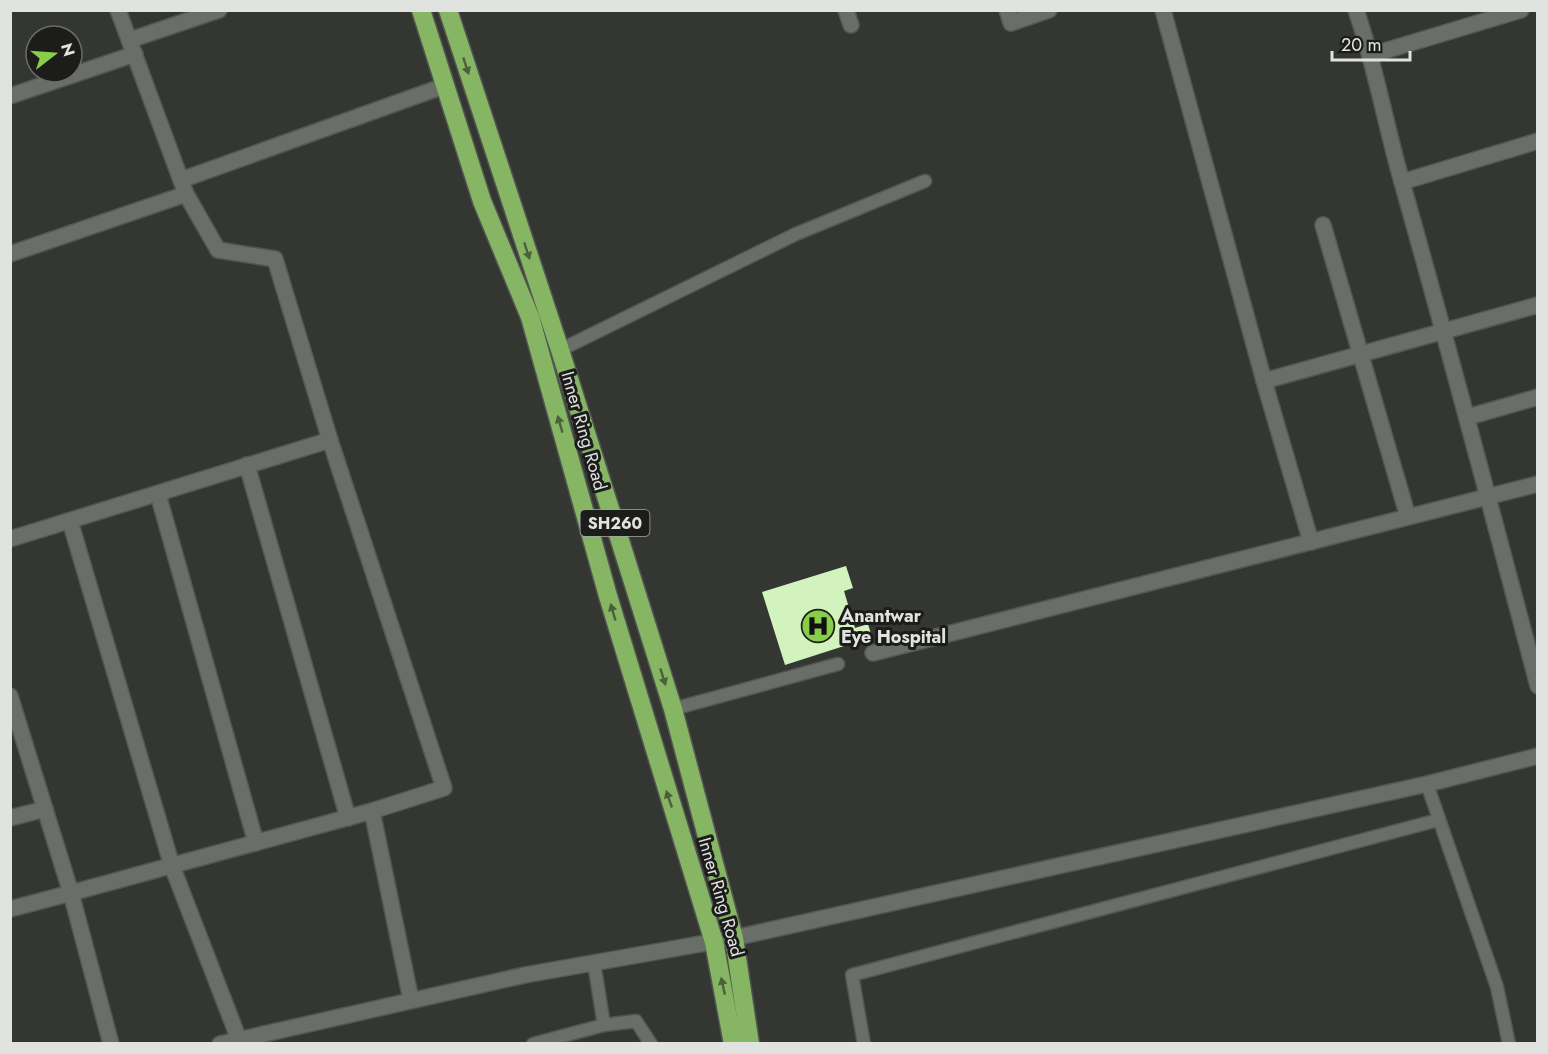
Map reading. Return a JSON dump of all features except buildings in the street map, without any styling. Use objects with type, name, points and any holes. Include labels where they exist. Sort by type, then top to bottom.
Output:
[{"type":"highway","name":"Inner Ring Road","points":[[421,10],[482,201],[530,317],[611,607],[714,942],[733,1044]]},
{"type":"highway","name":"Inner Ring Road","points":[[447,10],[560,350],[673,709],[734,938],[750,1044]]},
{"type":"street","points":[[10,909],[348,818],[444,788],[330,440],[275,259],[218,250],[184,187],[118,10]]},
{"type":"street","points":[[10,96],[219,10]]},
{"type":"street","points":[[1007,10],[1011,23],[1049,10]]},
{"type":"street","points":[[1163,10],[1264,381],[1311,542]]},
{"type":"street","points":[[1356,10],[1371,56],[1402,182],[1468,417],[1538,686]]},
{"type":"street","points":[[1371,56],[1521,10]]},
{"type":"street","points":[[10,254],[444,86]]},
{"type":"street","points":[[1402,182],[1538,141]]},
{"type":"street","points":[[1323,225],[1408,517]]},
{"type":"street","points":[[1264,381],[1444,329],[1538,305]]},
{"type":"street","points":[[1468,417],[1538,397]]},
{"type":"street","points":[[10,540],[330,440]]},
{"type":"street","points":[[247,465],[348,818]]},
{"type":"street","points":[[873,653],[1538,484]]},
{"type":"street","points":[[158,494],[256,843]]},
{"type":"street","points":[[70,521],[172,866],[238,1038]]},
{"type":"street","points":[[12,703],[71,893],[111,1044]]},
{"type":"street","points":[[220,1044],[238,1038],[411,1000],[594,963],[734,938],[1427,784],[1538,756]]},
{"type":"street","points":[[10,818],[45,809]]},
{"type":"street","points":[[372,811],[411,1000]]},
{"type":"lane","points":[[560,350],[796,234],[925,181]]},
{"type":"lane","points":[[673,709],[838,664]]},
{"type":"lane","points":[[1427,784],[1497,987],[1509,1044]]},
{"type":"lane","points":[[864,1044],[852,975],[1438,820]]},
{"type":"lane","points":[[594,963],[603,1024]]},
{"type":"lane","points":[[532,1044],[603,1024],[636,1021],[651,1044]]},
{"type":"place","name":"Anantwar Eye Hospital","points":[[818,626]]}]
